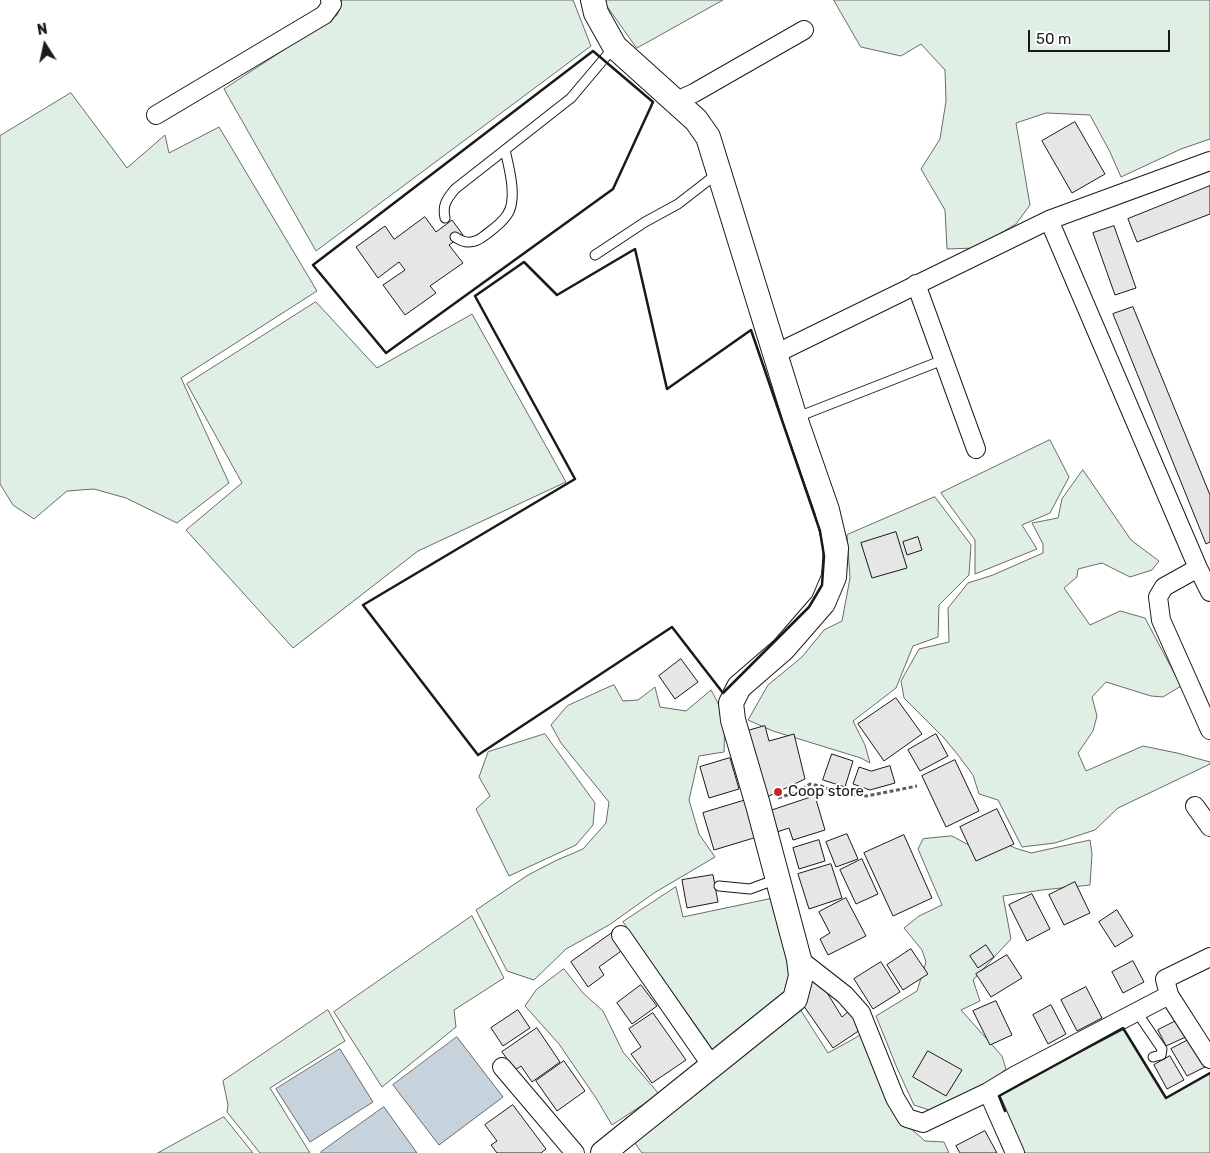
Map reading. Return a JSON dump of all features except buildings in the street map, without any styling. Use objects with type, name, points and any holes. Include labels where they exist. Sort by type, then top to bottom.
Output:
[{"type":"street","points":[[156,115],[324,15],[332,4],[330,0]]},
{"type":"street","points":[[592,0],[614,47],[696,120],[708,137],[774,354],[827,510],[836,548],[834,577],[823,603],[783,649],[739,687],[731,703],[733,720],[799,959],[801,976],[794,999],[603,1153]]},
{"type":"street","points":[[674,102],[694,93],[804,30]]},
{"type":"street","points":[[774,354],[1049,220],[1210,161]]},
{"type":"street","points":[[1049,220],[1210,592]]},
{"type":"street","points":[[916,284],[976,449]]},
{"type":"street","points":[[1198,568],[1164,587],[1158,597],[1161,620],[1210,730]]},
{"type":"street","points":[[1195,806],[1210,827]]},
{"type":"street","points":[[621,935],[712,1066]]},
{"type":"street","points":[[1210,957],[1165,980],[1169,995],[1210,1059]]},
{"type":"street","points":[[799,959],[845,995],[861,1013],[895,1098],[907,1118],[923,1123],[988,1092],[1169,995]]},
{"type":"street","points":[[502,1067],[575,1153]]},
{"type":"street","points":[[988,1092],[1015,1153]]},
{"type":"lane","points":[[445,218],[444,206],[446,200],[455,189],[571,98],[614,47]]},
{"type":"lane","points":[[455,237],[463,242],[480,239],[497,226],[508,214],[512,195],[505,150]]},
{"type":"lane","points":[[595,255],[645,222],[678,204],[719,173]]},
{"type":"lane","points":[[795,418],[943,360]]},
{"type":"lane","points":[[719,886],[750,889],[778,879]]},
{"type":"lane","points":[[1136,1011],[1162,1049],[1161,1055],[1153,1058]]},
{"type":"path","points":[[758,805],[797,792],[810,784],[841,794],[867,796],[917,786]]},
{"type":"green space","points":[[342,0],[573,0],[591,46],[316,251],[224,89],[337,15]]},
{"type":"green space","points":[[603,0],[723,0],[637,48]]},
{"type":"green space","points":[[834,0],[1210,0],[1210,139],[1181,149],[1121,177],[1090,115],[1046,113],[1016,123],[1030,205],[1016,224],[976,248],[947,249],[945,210],[921,169],[940,139],[946,101],[945,70],[921,44],[901,56],[861,47]]},
{"type":"green space","points":[[71,93],[127,168],[165,135],[169,153],[219,127],[317,291],[181,378],[229,483],[177,523],[126,498],[94,489],[67,491],[34,519],[13,505],[0,484],[0,136]]},
{"type":"green space","points":[[316,302],[377,368],[472,314],[566,482],[418,551],[293,648],[186,530],[242,483],[187,384]]},
{"type":"green space","points":[[1050,440],[1069,477],[1050,513],[1022,525],[1037,549],[975,574],[975,540],[941,493]]},
{"type":"green space","points":[[1083,470],[1131,540],[1159,561],[1152,570],[1130,577],[1102,563],[1078,569],[1077,577],[1064,588],[1090,625],[1120,611],[1145,618],[1181,686],[1163,697],[1151,696],[1106,682],[1092,697],[1097,716],[1093,731],[1078,753],[1086,771],[1143,746],[1177,753],[1210,762],[1210,764],[1118,808],[1095,830],[1055,843],[1022,847],[998,800],[979,794],[973,775],[958,755],[944,738],[904,698],[901,681],[919,649],[949,642],[948,608],[968,583],[993,575],[1043,553],[1043,544],[1032,523],[1058,518],[1062,499]]},
{"type":"green space","points":[[935,497],[971,545],[969,575],[939,605],[938,637],[913,646],[896,688],[853,721],[865,745],[870,763],[861,758],[773,731],[748,720],[768,685],[802,657],[824,630],[842,621],[850,578],[847,535]]},
{"type":"green space","points":[[614,685],[623,701],[638,700],[655,687],[660,707],[686,711],[711,690],[722,713],[724,752],[699,756],[689,800],[699,834],[715,857],[654,893],[609,925],[566,949],[534,980],[507,971],[476,910],[528,875],[583,849],[606,823],[609,802],[561,743],[551,725],[567,706]]},
{"type":"green space","points":[[545,734],[595,803],[593,825],[576,845],[509,876],[476,809],[490,796],[479,777],[488,752]]},
{"type":"green space","points":[[952,836],[980,851],[998,840],[1031,853],[1090,840],[1092,854],[1090,885],[1003,896],[1011,939],[973,980],[980,1001],[961,1010],[1002,1056],[1006,1069],[988,1085],[929,1110],[914,1105],[876,1016],[917,991],[926,962],[922,950],[904,928],[919,916],[942,905],[918,849],[923,839]]},
{"type":"green space","points":[[676,887],[683,917],[773,898],[790,961],[791,985],[769,1008],[713,1050],[623,922]]},
{"type":"green space","points":[[472,916],[504,978],[454,1010],[456,1027],[382,1087],[334,1012]]},
{"type":"green space","points":[[564,969],[583,993],[603,1011],[623,1052],[659,1094],[612,1125],[559,1044],[525,1006],[536,990]]},
{"type":"green space","points":[[798,1006],[828,1053],[864,1033],[900,1119],[925,1141],[944,1142],[949,1153],[642,1153],[632,1139]]},
{"type":"green space","points":[[328,1010],[345,1041],[270,1088],[310,1153],[260,1153],[227,1112],[228,1105],[223,1081]]},
{"type":"green space","points":[[1123,1028],[1166,1098],[1210,1073],[1210,1153],[1025,1153],[1006,1115],[999,1096]]},
{"type":"green space","points":[[224,1117],[253,1153],[158,1153]]},
{"type":"shaded area","points":[[457,1037],[503,1097],[439,1145],[393,1085]]},
{"type":"shaded area","points":[[340,1049],[373,1102],[310,1142],[276,1089]]},
{"type":"shaded area","points":[[384,1107],[417,1153],[321,1153],[321,1152]]},
{"type":"wall","points":[[593,51],[653,102],[613,189],[386,353],[313,265],[593,51]]},
{"type":"wall","points":[[635,249],[667,389],[751,330],[820,531],[824,556],[822,585],[809,607],[723,693],[672,627],[478,755],[363,605],[575,479],[475,296],[524,262],[557,295],[635,249]]},
{"type":"wall","points":[[1005,1111],[999,1096],[1123,1028],[1166,1098],[1210,1073]]},
{"type":"place","name":"Coop store","points":[[778,792]]}]
